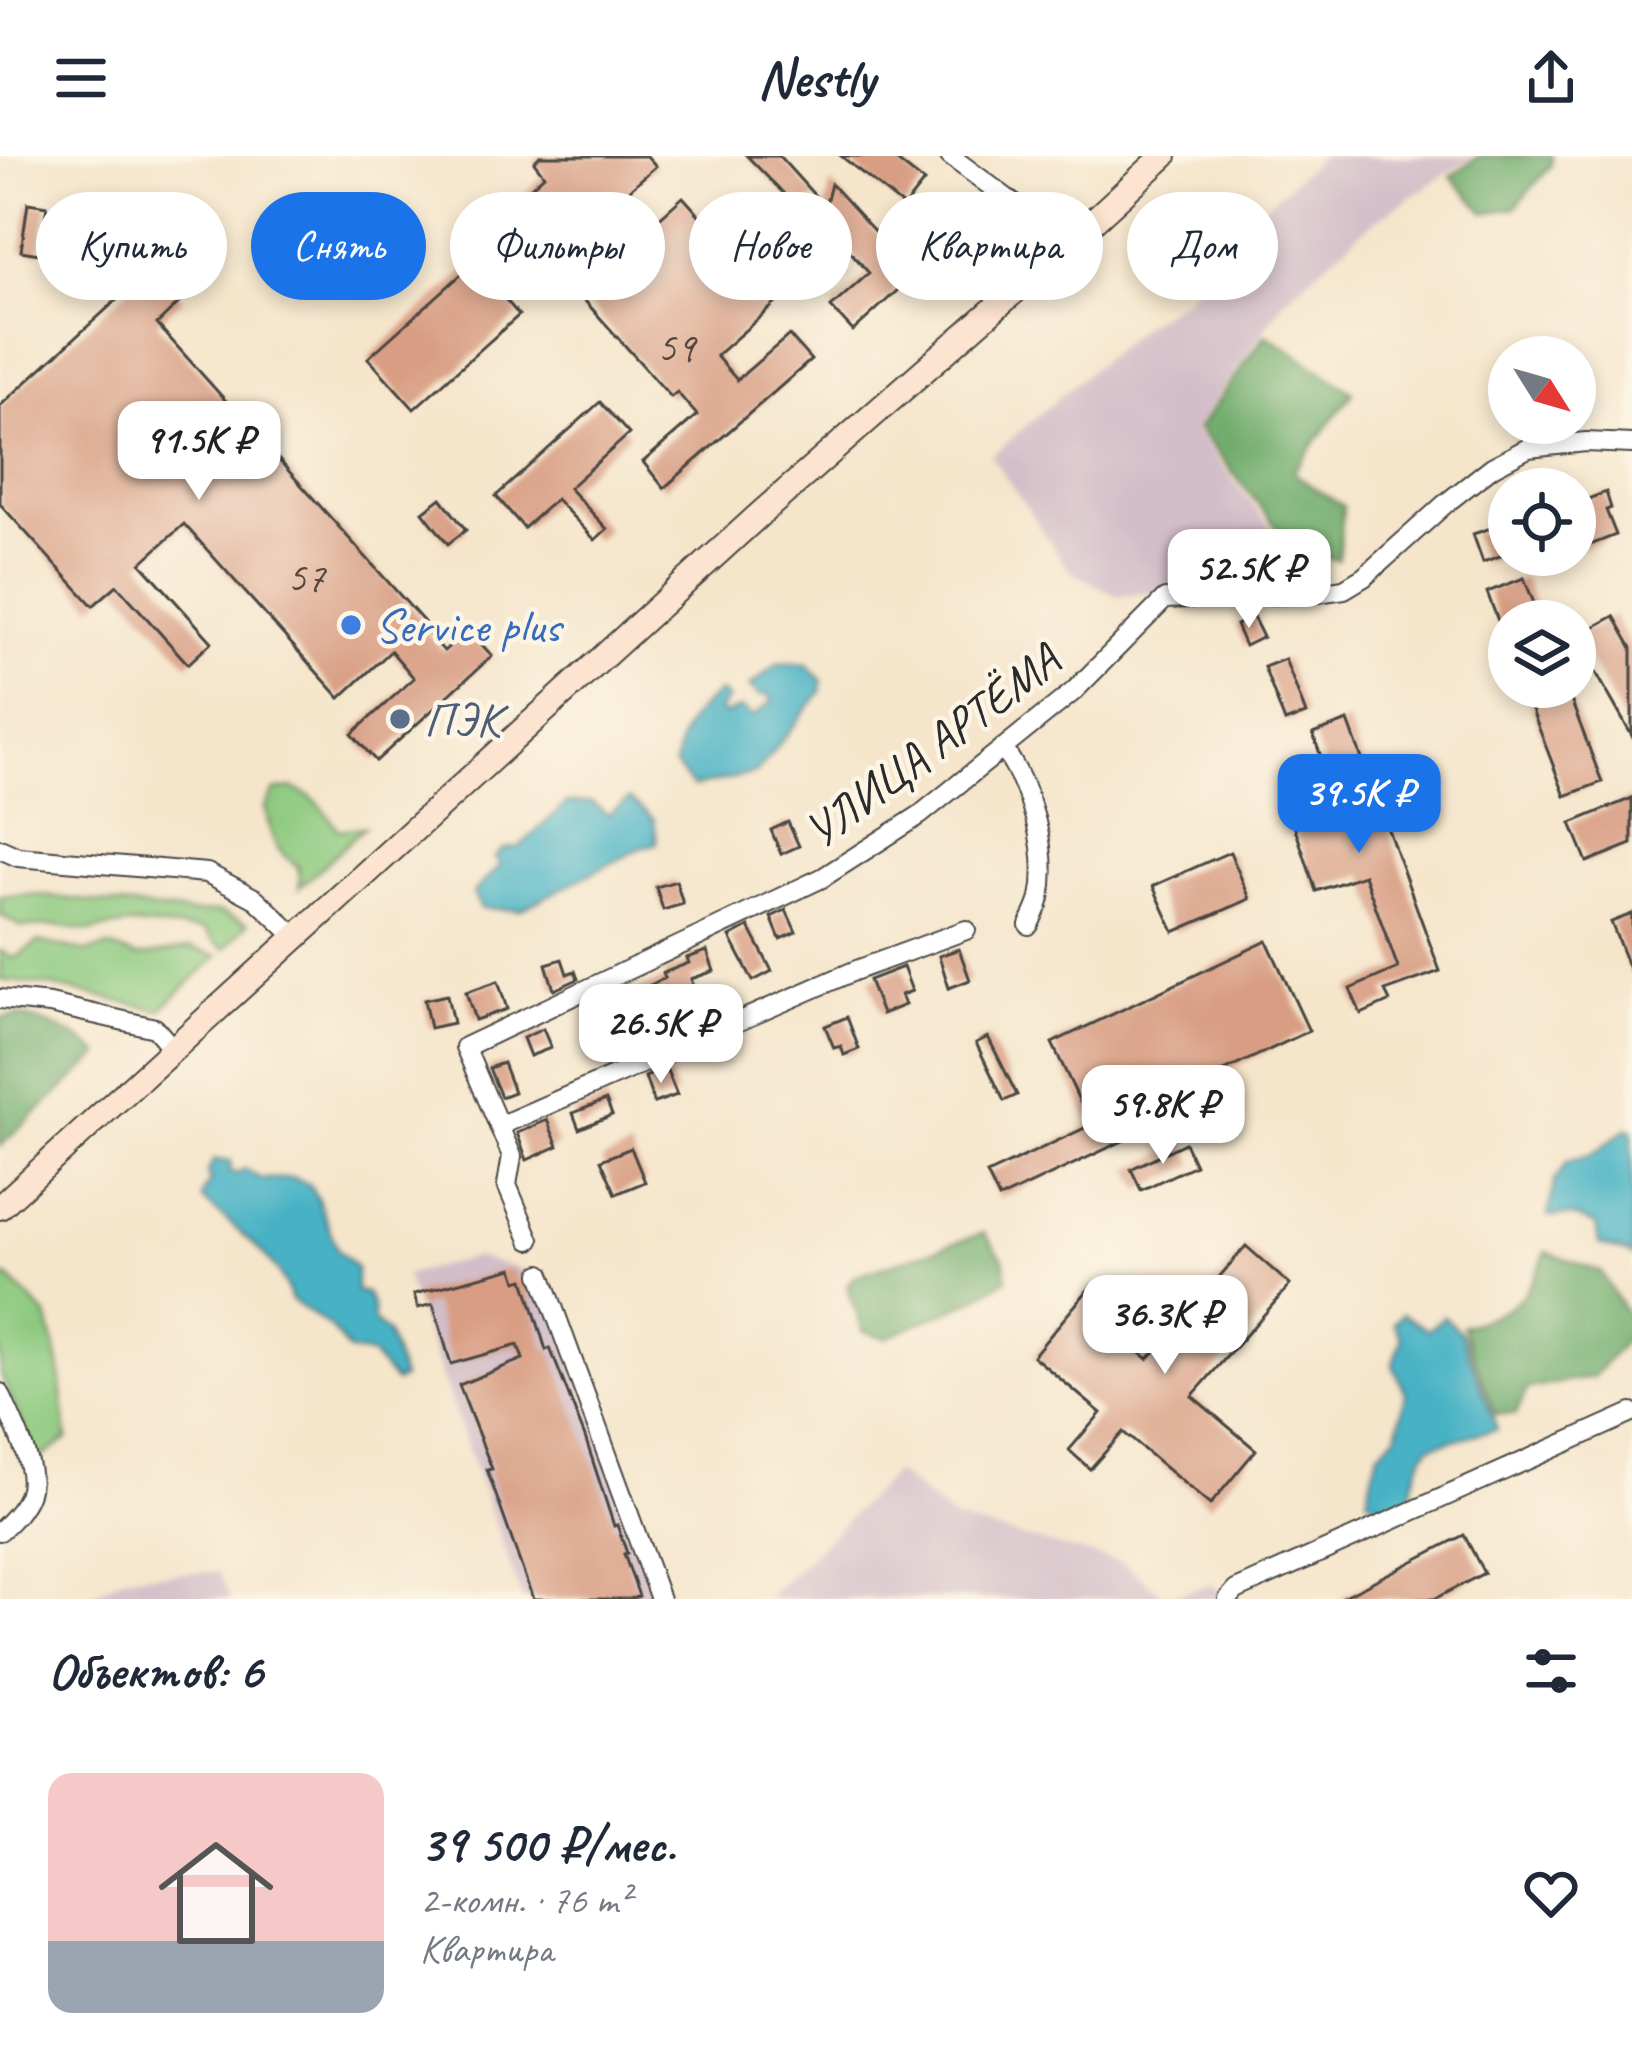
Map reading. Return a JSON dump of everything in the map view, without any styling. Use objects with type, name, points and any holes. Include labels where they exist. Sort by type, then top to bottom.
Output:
[{"type":"main road","points":[[1103,212],[1164,156]]},
{"type":"main road","points":[[0,1208],[759,515],[1004,300]]},
{"type":"street","points":[[950,156],[998,192]]},
{"type":"street","name":"УЛИЦА АРТЁМА","points":[[499,1126],[465,1047],[822,878],[920,815],[1074,691],[1165,598],[1344,589],[1492,467],[1528,448],[1586,442],[1632,444]]},
{"type":"street","points":[[1003,748],[1015,765],[1034,816],[1042,861],[1040,900],[1029,925]]},
{"type":"street","points":[[0,849],[18,857],[207,873],[256,899],[296,937]]},
{"type":"street","points":[[530,1240],[507,1185],[512,1156],[499,1126],[854,971],[966,930]]},
{"type":"street","points":[[0,999],[50,1004],[155,1028],[173,1049]]},
{"type":"street","points":[[541,1274],[660,1599]]},
{"type":"street","points":[[0,1393],[26,1457],[31,1490],[0,1531]]},
{"type":"street","points":[[1228,1599],[1236,1590],[1632,1413]]},
{"type":"shaded area","points":[[1321,156],[1474,156],[1370,224],[1286,298],[1194,430],[1293,556],[1251,586],[1117,596],[1069,570],[991,456],[1144,324],[1183,300],[1278,300],[1278,194]]},
{"type":"shaded area","points":[[475,1257],[541,1274],[659,1599],[522,1599],[405,1275]]},
{"type":"shaded area","points":[[895,1472],[955,1520],[1124,1563],[1166,1597],[1212,1584],[1223,1594],[1219,1599],[766,1599]]},
{"type":"shaded area","points":[[219,1572],[230,1599],[86,1599],[126,1575]]},
{"type":"green space","points":[[1479,156],[1552,156],[1551,165],[1515,208],[1485,213],[1451,177]]},
{"type":"green space","points":[[1266,334],[1353,392],[1293,472],[1343,506],[1338,560],[1296,551],[1198,429]]},
{"type":"green space","points":[[292,788],[315,800],[339,830],[364,827],[299,888],[297,867],[275,843],[265,808],[274,791]]},
{"type":"green space","points":[[36,895],[219,912],[248,923],[225,949],[204,930],[128,925],[89,931],[22,927],[0,915],[0,896]]},
{"type":"green space","points":[[39,942],[87,952],[109,947],[137,957],[191,948],[218,956],[160,1010],[0,980],[0,951],[14,958]]},
{"type":"green space","points":[[19,1015],[63,1030],[100,1055],[0,1146],[0,1018]]},
{"type":"green space","points":[[984,1233],[1004,1260],[1007,1279],[977,1298],[886,1338],[863,1331],[847,1285],[854,1276]]},
{"type":"green space","points":[[1546,1252],[1601,1272],[1632,1324],[1632,1332],[1593,1377],[1527,1389],[1516,1414],[1495,1414],[1462,1326],[1516,1302],[1532,1283]]},
{"type":"green space","points":[[8,1277],[47,1316],[59,1364],[67,1439],[38,1460],[0,1373],[0,1279]]},
{"type":"water","points":[[779,663],[807,665],[822,680],[821,692],[756,773],[693,787],[675,766],[688,723],[719,692],[728,699],[719,710],[724,715],[741,708],[753,717],[771,702],[771,696],[749,687]]},
{"type":"water","points":[[629,799],[654,819],[657,843],[520,910],[481,908],[473,893],[500,866],[495,857],[503,849],[519,847],[567,803],[592,802],[608,815]]},
{"type":"water","points":[[1626,1129],[1632,1130],[1632,1258],[1599,1244],[1596,1225],[1573,1216],[1548,1216],[1554,1182],[1567,1162],[1592,1155]]},
{"type":"water","points":[[214,1160],[231,1161],[230,1173],[245,1169],[261,1179],[293,1178],[309,1184],[337,1249],[356,1268],[356,1291],[366,1293],[373,1321],[387,1333],[402,1379],[395,1382],[371,1355],[349,1351],[330,1327],[290,1299],[267,1258],[202,1199]]},
{"type":"water","points":[[1402,1314],[1428,1330],[1444,1316],[1461,1334],[1497,1429],[1429,1446],[1415,1476],[1412,1508],[1400,1510],[1367,1498],[1378,1453],[1397,1434],[1406,1393],[1393,1365],[1402,1339],[1394,1323]]},
{"type":"building","points":[[540,156],[647,156],[656,166],[627,192],[525,192],[544,175],[534,162]]},
{"type":"building","points":[[747,156],[779,156],[811,192],[782,192]]},
{"type":"building","points":[[841,156],[891,156],[924,182],[916,192],[885,192]]},
{"type":"building","points":[[683,197],[689,204],[689,300],[777,302],[716,356],[737,380],[789,335],[811,360],[664,488],[643,462],[697,415],[677,392],[671,397],[584,300],[665,300],[665,213]]},
{"type":"building","points":[[28,203],[36,204],[36,254],[21,251]]},
{"type":"building","points":[[852,207],[876,233],[876,300],[887,300],[853,331],[831,307],[839,300],[852,300],[852,288],[869,273],[852,253]]},
{"type":"building","points":[[450,285],[450,300],[506,300],[519,315],[414,409],[368,358]]},
{"type":"building","points":[[117,300],[182,300],[157,324],[424,622],[420,625],[444,651],[468,629],[492,656],[376,761],[352,734],[414,678],[391,651],[340,698],[184,524],[141,563],[212,642],[188,664],[117,585],[93,606],[0,504],[0,406]]},
{"type":"building","points":[[600,402],[629,434],[569,488],[607,529],[595,540],[556,499],[524,528],[496,496]]},
{"type":"building","points":[[1606,492],[1611,508],[1606,510],[1616,535],[1596,543],[1596,496]]},
{"type":"building","points":[[441,498],[466,530],[448,544],[423,512]]},
{"type":"building","points":[[1488,529],[1488,560],[1483,562],[1473,534]]},
{"type":"building","points":[[1524,578],[1533,600],[1490,600],[1487,592]]},
{"type":"building","points":[[1614,616],[1632,648],[1632,736],[1596,672],[1596,626]]},
{"type":"building","points":[[1253,617],[1263,637],[1245,646],[1236,625]]},
{"type":"building","points":[[1285,659],[1306,714],[1285,722],[1264,667]]},
{"type":"building","points":[[1531,708],[1574,708],[1602,782],[1565,796]]},
{"type":"building","points":[[1348,721],[1440,971],[1385,991],[1390,1001],[1361,1014],[1350,989],[1398,968],[1364,875],[1316,891],[1282,789],[1327,774],[1313,734]]},
{"type":"building","points":[[1632,798],[1632,844],[1587,862],[1571,823]]},
{"type":"building","points":[[788,822],[799,846],[781,854],[771,830]]},
{"type":"building","points":[[1230,852],[1250,899],[1174,932],[1153,886]]},
{"type":"building","points":[[676,881],[683,904],[663,910],[656,887]]},
{"type":"building","points":[[786,910],[796,932],[780,939],[771,917]]},
{"type":"building","points":[[1632,914],[1632,974],[1631,974],[1611,922]]},
{"type":"building","points":[[749,927],[772,971],[753,981],[730,937]]},
{"type":"building","points":[[1267,941],[1309,1031],[1120,1120],[1129,1138],[999,1199],[987,1174],[1091,1125],[1052,1043]]},
{"type":"building","points":[[959,949],[970,980],[949,988],[939,956]]},
{"type":"building","points":[[707,951],[714,971],[691,979],[697,995],[658,1010],[660,1013],[636,1025],[623,998],[689,963],[687,958]]},
{"type":"building","points":[[562,959],[567,974],[575,971],[578,979],[554,990],[546,964]]},
{"type":"building","points":[[903,967],[912,991],[901,995],[905,1005],[882,1014],[869,980]]},
{"type":"building","points":[[498,981],[507,1009],[475,1020],[466,992]]},
{"type":"building","points":[[447,995],[453,1023],[430,1028],[424,1000]]},
{"type":"building","points":[[847,1017],[859,1049],[844,1055],[841,1046],[834,1048],[825,1026]]},
{"type":"building","points":[[543,1029],[551,1048],[530,1056],[523,1038]]},
{"type":"building","points":[[988,1037],[1017,1095],[1004,1101],[976,1043]]},
{"type":"building","points":[[503,1063],[514,1092],[501,1097],[489,1068]]},
{"type":"building","points":[[666,1068],[677,1095],[654,1103],[645,1077]]},
{"type":"building","points":[[606,1100],[612,1115],[579,1129],[573,1113]]},
{"type":"building","points":[[547,1120],[558,1146],[527,1160],[517,1133]]},
{"type":"building","points":[[1185,1143],[1195,1165],[1141,1190],[1131,1169]]},
{"type":"building","points":[[631,1148],[645,1182],[616,1194],[601,1160]]},
{"type":"building","points":[[1246,1246],[1290,1285],[1192,1396],[1256,1450],[1210,1505],[1123,1432],[1090,1469],[1069,1450],[1101,1413],[1033,1356],[1091,1286],[1116,1307],[1104,1322],[1148,1359]]},
{"type":"building","points":[[513,1268],[517,1281],[524,1279],[546,1350],[550,1348],[585,1437],[639,1596],[533,1599],[487,1470],[492,1469],[459,1385],[523,1359],[518,1345],[451,1364],[433,1304],[418,1308],[414,1294]]},
{"type":"building","points":[[1464,1535],[1484,1573],[1434,1599],[1339,1599]]},
{"type":"place","name":"Service plus","points":[[351,625]]},
{"type":"place","name":"ПЭК","points":[[400,719]]}]
